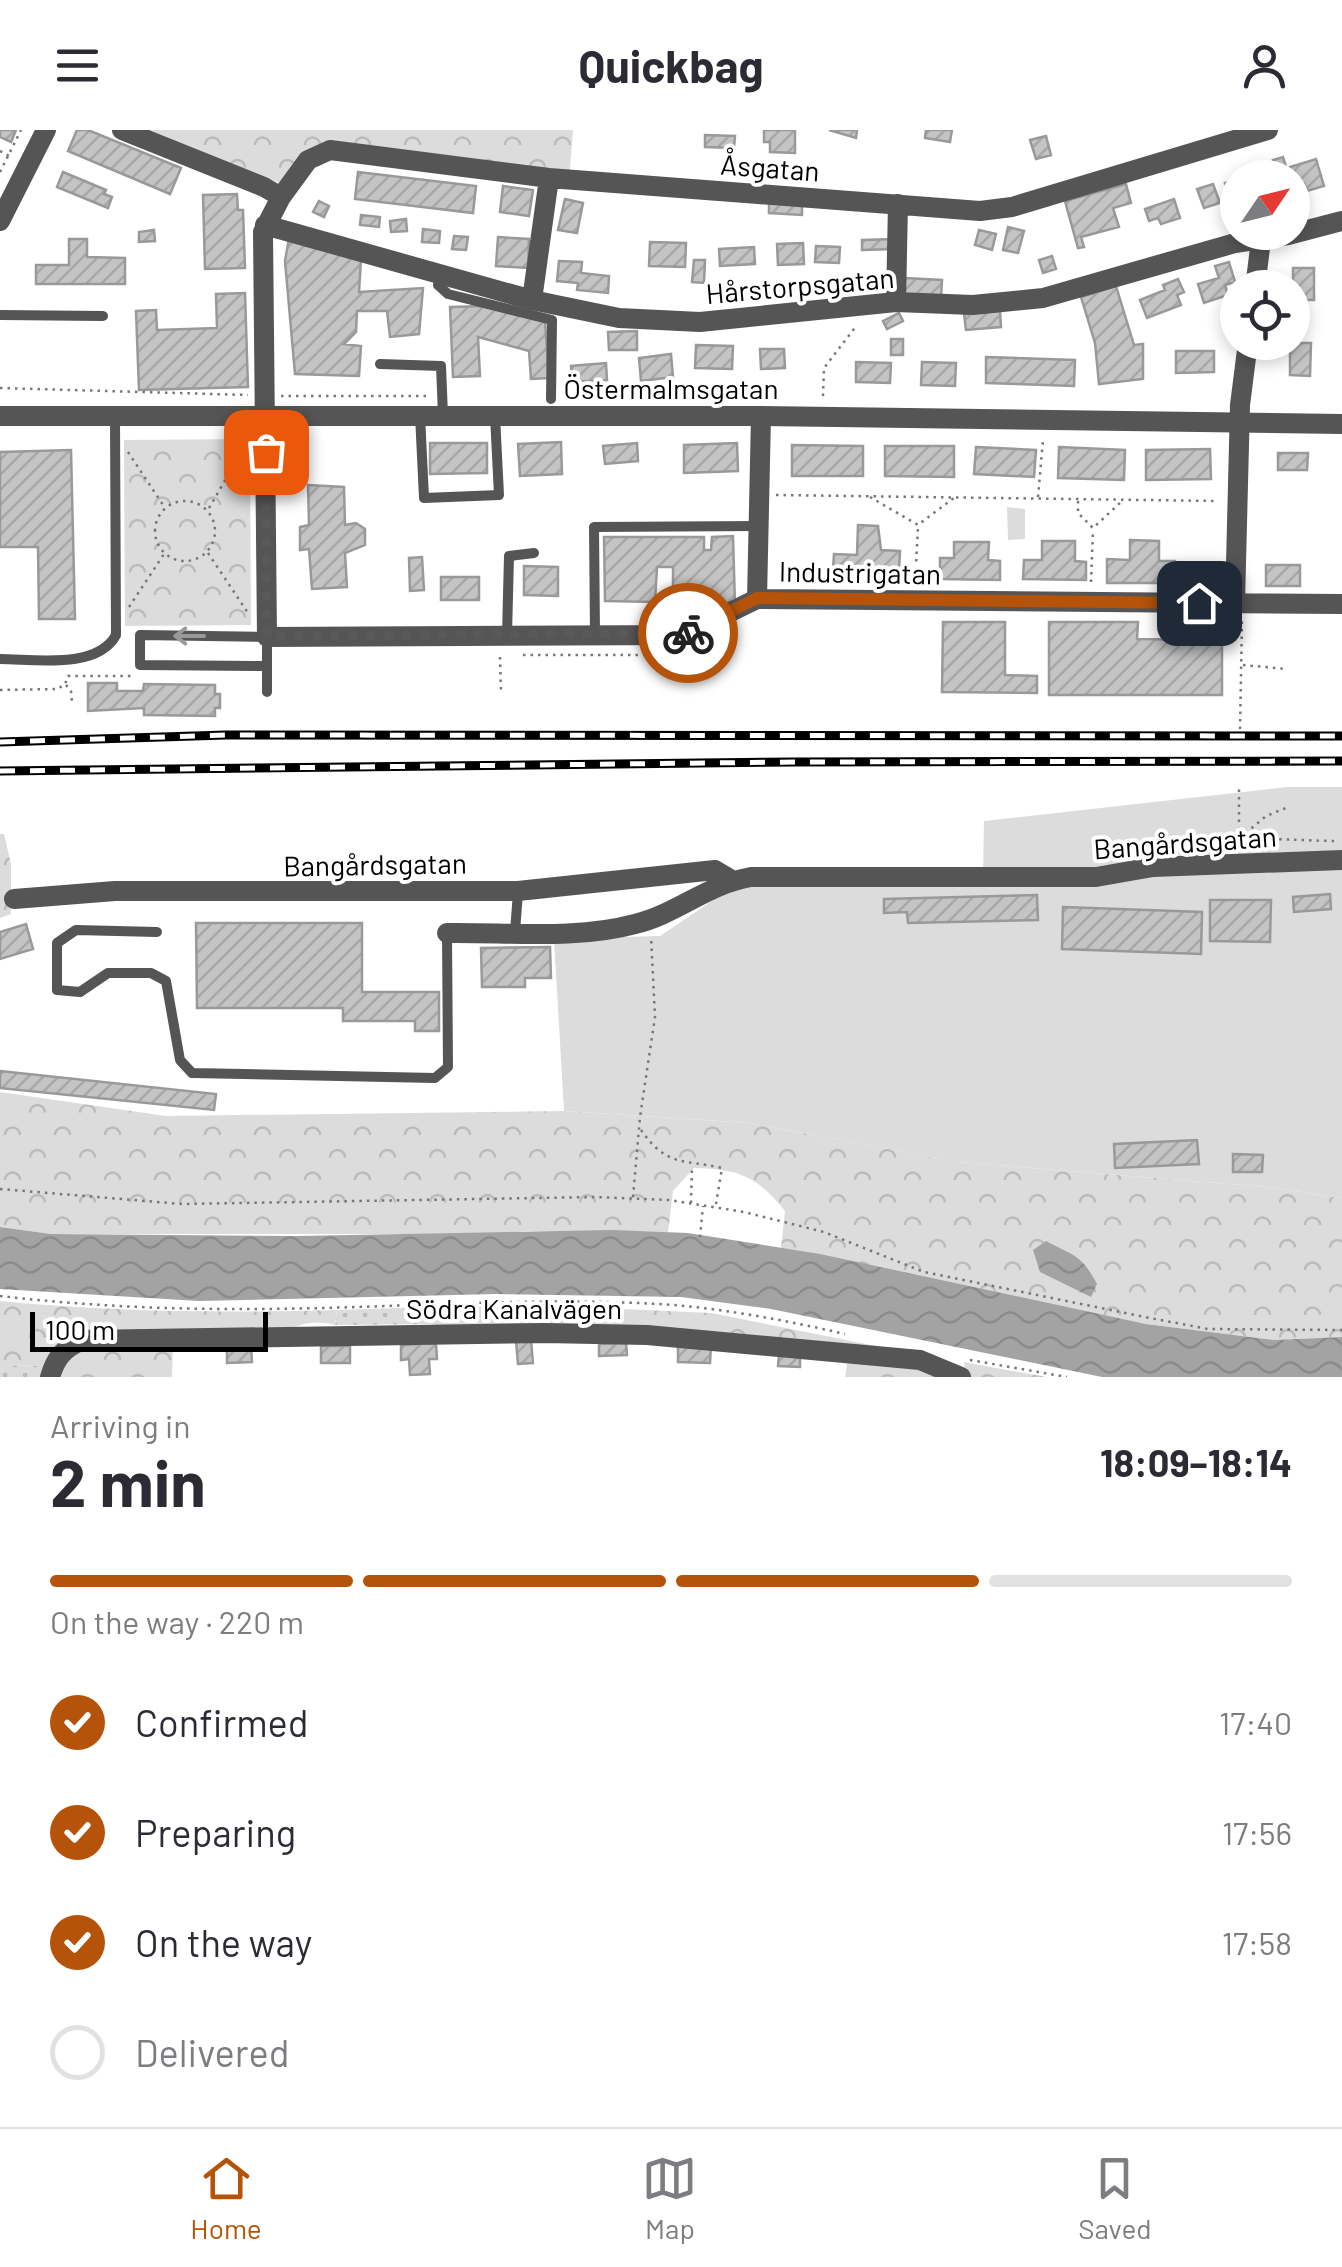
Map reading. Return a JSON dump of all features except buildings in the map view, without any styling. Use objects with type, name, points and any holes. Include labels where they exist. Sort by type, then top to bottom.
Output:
[{"type":"street","points":[[0,221],[46,130]]},
{"type":"street","points":[[122,130],[281,197]]},
{"type":"street","name":"Åsgatan","points":[[266,224],[308,160],[330,150],[549,178],[998,210],[1268,130]]},
{"type":"street","points":[[532,300],[549,178]]},
{"type":"street","points":[[896,302],[898,204]]},
{"type":"street","name":"Hårstorpsgatan","points":[[1310,229],[1342,221]]},
{"type":"street","points":[[257,636],[266,415],[266,224]]},
{"type":"street","name":"Hårstorpsgatan","points":[[266,224],[532,300],[619,318],[700,322],[896,302],[973,305],[1043,298],[1220,247]]},
{"type":"street","points":[[1239,603],[1240,422],[1246,360]]},
{"type":"street","name":"Östermalmsgatan","points":[[0,416],[495,414],[1342,424]]},
{"type":"street","points":[[757,598],[761,416]]},
{"type":"street","name":"Industrigatan","points":[[257,636],[504,645],[596,636],[683,636],[757,598],[1342,604]]},
{"type":"street","name":"Bangårdsgatan","points":[[447,932],[617,928],[649,920],[732,880],[768,876],[1096,877],[1153,867],[1342,860]]},
{"type":"street","name":"Bangårdsgatan","points":[[14,900],[115,891],[518,890],[700,870],[715,870],[732,880]]},
{"type":"street","name":"Södra Kanalvägen","points":[[50,1377],[65,1349],[84,1340],[544,1333],[648,1335],[920,1360],[961,1377]]},
{"type":"lane","points":[[441,274],[438,285],[448,294],[552,320],[551,399]]},
{"type":"lane","points":[[0,315],[102,316]]},
{"type":"lane","points":[[380,364],[441,366],[443,415]]},
{"type":"lane","points":[[420,415],[424,498],[499,495],[495,414]]},
{"type":"lane","points":[[0,659],[88,657],[111,644],[117,625],[115,418]]},
{"type":"lane","points":[[596,636],[594,528],[759,526]]},
{"type":"lane","points":[[504,645],[509,556],[534,553]]},
{"type":"lane","points":[[267,666],[140,664],[140,636],[257,636],[267,666],[267,692]]},
{"type":"lane","points":[[515,932],[518,890]]},
{"type":"lane","points":[[156,932],[76,930],[57,944],[56,990],[80,992],[108,973],[151,973],[166,980],[180,1060],[192,1073],[435,1078],[448,1067],[447,932]]},
{"type":"path","points":[[0,172],[21,130]]},
{"type":"path","points":[[823,397],[822,376],[828,361],[874,305]]},
{"type":"path","points":[[1038,498],[1045,419]]},
{"type":"path","points":[[207,510],[246,444],[244,439]]},
{"type":"path","points":[[125,447],[164,508]]},
{"type":"path","points":[[760,495],[1238,501]]},
{"type":"path","points":[[914,600],[918,525],[956,496]]},
{"type":"path","points":[[869,497],[918,525]]},
{"type":"path","points":[[1078,499],[1078,513],[1092,528],[1091,602]]},
{"type":"path","points":[[186,500],[207,510],[216,530],[208,552],[186,562],[164,554],[154,536],[164,508],[186,500]]},
{"type":"path","points":[[1092,528],[1123,500]]},
{"type":"path","points":[[208,552],[248,613],[257,636]]},
{"type":"path","points":[[1239,603],[1240,729]]},
{"type":"path","points":[[500,693],[504,645]]},
{"type":"path","points":[[0,690],[58,689],[66,684],[68,676],[138,676],[140,664]]},
{"type":"path","points":[[1242,665],[1287,669]]},
{"type":"path","points":[[66,684],[72,691],[72,703]]},
{"type":"path","points":[[1239,838],[1240,787]]},
{"type":"path","points":[[1239,838],[1266,816],[1286,808]]},
{"type":"path","points":[[1153,867],[1153,856],[1165,844],[1239,838],[1342,841]]},
{"type":"path","points":[[633,1198],[654,1017],[655,972],[649,920]]},
{"type":"path","points":[[640,1128],[659,1153],[692,1166],[722,1168],[716,1206]]},
{"type":"path","points":[[691,1202],[692,1166]]},
{"type":"path","points":[[0,1188],[77,1198],[182,1204],[633,1198],[691,1202],[824,1232],[924,1272],[1150,1318],[1208,1328],[1342,1330]]},
{"type":"path","points":[[700,1237],[703,1204]]},
{"type":"green space","points":[[142,130],[573,130],[569,181],[311,157],[280,183]]},
{"type":"green space","points":[[250,439],[251,625],[125,626],[124,440]]},
{"type":"green space","points":[[1007,507],[1025,509],[1025,539],[1008,540]]},
{"type":"green space","points":[[1288,787],[1342,787],[1342,1198],[1266,1187],[958,1162],[750,1123],[564,1111],[554,939],[660,936],[758,870],[983,878],[984,821]]},
{"type":"green space","points":[[0,834],[4,834],[11,864],[11,914],[0,918]]},
{"type":"green space","points":[[0,1092],[166,1116],[564,1111],[750,1123],[959,1162],[1266,1187],[1342,1198],[1342,1337],[1273,1340],[1146,1324],[781,1248],[785,1211],[775,1199],[746,1177],[709,1169],[694,1168],[673,1191],[668,1232],[51,1234],[0,1227]]},
{"type":"green space","points":[[0,1301],[168,1311],[337,1310],[335,1325],[308,1323],[282,1333],[88,1335],[48,1366],[0,1365]]},
{"type":"green space","points":[[557,1306],[711,1313],[911,1353],[467,1331],[431,1324],[430,1307]]},
{"type":"green space","points":[[430,1307],[431,1324],[335,1325],[337,1310]]},
{"type":"green space","points":[[81,1345],[173,1345],[172,1377],[56,1377]]},
{"type":"green space","points":[[848,1358],[925,1364],[952,1377],[845,1377]]},
{"type":"green space","points":[[964,1362],[1046,1377],[967,1377]]},
{"type":"green space","points":[[0,1365],[48,1366],[46,1377],[0,1377]]},
{"type":"water","points":[[0,1227],[51,1234],[298,1236],[612,1230],[688,1233],[820,1254],[1146,1324],[1273,1340],[1342,1337],[1342,1377],[1102,1377],[771,1309],[681,1297],[496,1294],[199,1301],[0,1289]]},
{"type":"water","points":[[1046,1241],[1086,1267],[1097,1284],[1091,1297],[1040,1272],[1033,1250]]},
{"type":"railway","points":[[0,742],[226,735],[1342,736]]},
{"type":"railway","points":[[0,771],[795,762],[1342,761]]},
{"type":"way so far","points":[[266,452],[267,636],[688,633]]},
{"type":"route","points":[[688,633],[757,598],[1199,603]]}]
